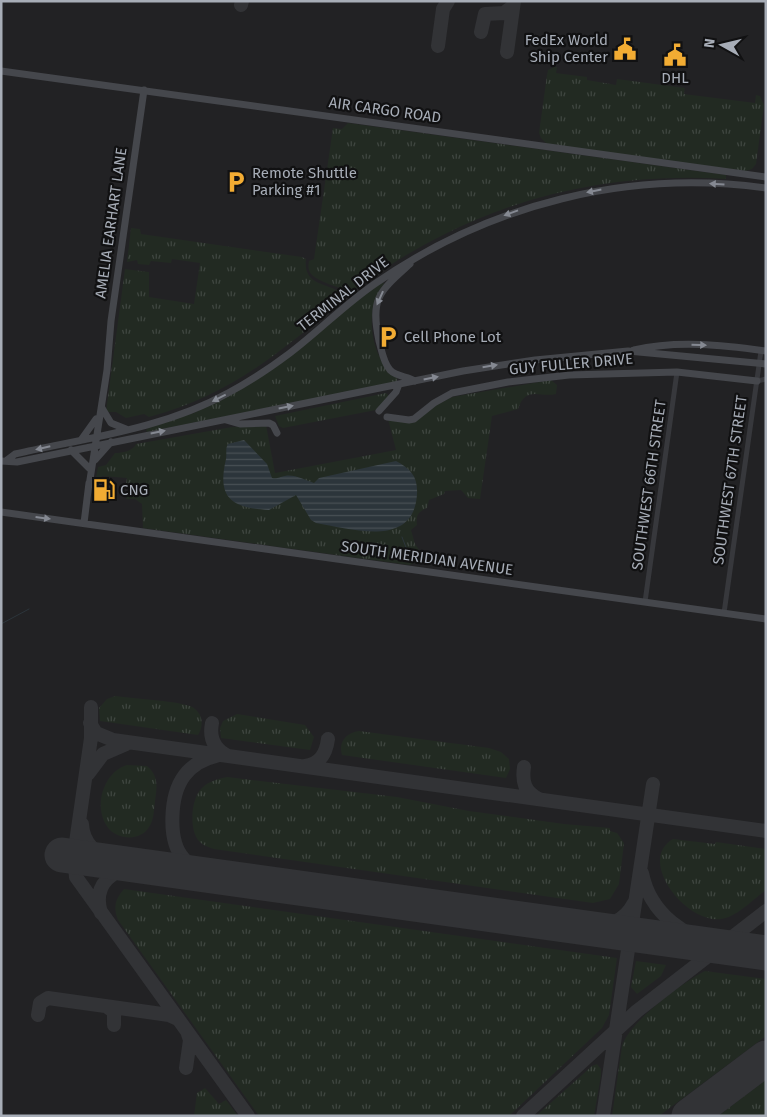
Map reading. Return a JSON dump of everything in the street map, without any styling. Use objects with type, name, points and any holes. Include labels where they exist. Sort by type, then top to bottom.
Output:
[{"type":"street","name":"AIR CARGO ROAD","points":[[1,71],[766,177]]},
{"type":"street","name":"AMELIA EARHART LANE","points":[[89,486],[89,468],[102,407],[144,90]]},
{"type":"street","name":"TERMINAL DRIVE","points":[[4,460],[15,454],[126,430],[190,411],[244,384],[290,354],[362,292],[425,251],[478,225],[519,210],[603,190],[648,185],[697,183],[766,188]]},
{"type":"street","points":[[415,381],[397,375],[389,369],[383,357],[375,319],[376,304],[386,285],[425,251]]},
{"type":"street","points":[[628,351],[650,346],[690,344],[763,351]]},
{"type":"street","name":"TERMINAL DRIVE","points":[[4,460],[17,462],[399,384],[535,360],[628,351],[762,363]]},
{"type":"street","name":"SOUTHWEST 67TH STREET","points":[[724,613],[757,381],[763,351]]},
{"type":"street","name":"AMELIA EARHART LANE","points":[[96,436],[96,419],[103,370],[107,360]]},
{"type":"street","name":"GUY FULLER DRIVE","points":[[387,417],[409,420],[438,400],[452,393],[508,382],[579,374],[677,372],[757,381],[766,379]]},
{"type":"street","name":"SOUTHWEST 66TH STREET","points":[[645,602],[677,372]]},
{"type":"street","points":[[379,411],[396,392],[399,384]]},
{"type":"street","points":[[102,407],[111,423],[126,430]]},
{"type":"street","points":[[80,440],[96,419]]},
{"type":"street","points":[[223,419],[240,424],[269,423],[273,425],[277,433]]},
{"type":"street","points":[[94,460],[111,442]]},
{"type":"street","name":"AMELIA EARHART LANE","points":[[84,523],[94,460],[94,445]]},
{"type":"street","points":[[71,450],[89,468]]},
{"type":"street","name":"SOUTH MERIDIAN AVENUE","points":[[1,512],[766,619]]},
{"type":"shaded area","points":[[1,1],[766,1],[766,1116],[1,1116]]},
{"type":"shaded area","points":[[244,440],[267,464],[272,478],[292,476],[314,483],[319,478],[396,461],[410,470],[415,478],[417,494],[413,511],[405,523],[393,529],[363,531],[316,523],[311,520],[296,495],[269,510],[245,507],[230,498],[225,491],[223,483],[228,444]]},
{"type":"green space","points":[[557,67],[556,73],[587,77],[587,80],[616,85],[617,79],[685,88],[684,94],[755,103],[756,95],[760,96],[764,105],[756,164],[752,169],[746,171],[547,144],[539,133],[548,70]]},
{"type":"green space","points":[[348,123],[726,175],[726,179],[654,179],[618,182],[582,188],[512,206],[445,234],[400,259],[362,285],[350,290],[320,280],[312,275],[308,265],[309,261],[314,259],[333,128],[342,129]]},
{"type":"green space","points":[[131,228],[140,229],[141,234],[302,257],[306,259],[306,269],[309,276],[315,281],[335,289],[344,299],[276,354],[230,384],[205,397],[149,417],[144,414],[126,418],[116,412],[106,412],[125,269],[149,272],[149,297],[194,304],[200,263],[172,259],[171,263],[151,261],[149,265],[138,264],[137,260],[127,262]]},
{"type":"green space","points":[[382,282],[384,284],[377,294],[373,306],[372,333],[375,347],[381,359],[388,370],[397,378],[397,382],[147,432],[146,430],[151,426],[194,413],[247,386]]},
{"type":"green space","points":[[551,380],[557,385],[556,394],[529,395],[521,402],[518,409],[492,416],[480,499],[468,498],[461,490],[445,491],[444,494],[429,500],[427,508],[418,514],[417,525],[411,530],[415,544],[422,554],[420,561],[409,565],[143,528],[142,504],[135,499],[126,499],[130,487],[126,484],[127,478],[102,476],[98,495],[96,497],[93,495],[98,467],[106,465],[115,453],[130,450],[136,444],[232,427],[266,425],[275,473],[396,450],[388,419],[416,421],[435,406],[452,397]]},
{"type":"green space","points":[[386,393],[389,396],[376,410],[283,428],[279,426],[275,416]]},
{"type":"green space","points":[[115,696],[190,706],[200,714],[202,722],[200,731],[198,735],[100,721],[99,708],[107,699]]},
{"type":"green space","points":[[237,714],[305,725],[314,737],[310,750],[221,738],[220,728],[223,721]]},
{"type":"green space","points":[[359,731],[489,748],[501,752],[509,759],[510,769],[506,778],[342,755],[341,746],[344,739],[350,734]]},
{"type":"green space","points":[[127,765],[147,766],[154,774],[157,786],[154,815],[151,824],[145,832],[135,837],[124,837],[113,833],[104,821],[101,812],[101,802],[106,783],[119,769]]},
{"type":"green space","points":[[227,777],[397,797],[469,811],[564,824],[610,828],[610,831],[617,833],[624,843],[619,884],[610,899],[593,903],[214,849],[207,847],[198,840],[193,828],[192,813],[195,799],[202,788],[214,781]]},
{"type":"green space","points":[[673,839],[715,844],[716,842],[766,849],[766,890],[739,912],[727,918],[707,918],[694,912],[670,889],[663,875],[660,861],[663,849]]},
{"type":"green space","points":[[124,889],[617,958],[609,1015],[602,1028],[509,1116],[259,1116],[118,920],[116,904]]},
{"type":"green space","points":[[636,961],[666,965],[661,976],[637,994],[631,987]]},
{"type":"green space","points":[[705,971],[766,979],[766,1036],[659,1116],[612,1116],[622,1046],[627,1036],[646,1015],[671,993]]},
{"type":"green space","points":[[597,1064],[601,1069],[601,1075],[594,1116],[536,1116],[592,1066]]},
{"type":"green space","points":[[766,1080],[766,1116],[718,1116]]},
{"type":"green space","points":[[205,1088],[219,1104],[226,1100],[238,1116],[194,1116],[197,1093]]},
{"type":"waterway","points":[[402,537],[407,550]]},
{"type":"waterway","points":[[1,624],[29,609]]},
{"type":"taxiway","points":[[241,5],[242,1]]},
{"type":"taxiway","points":[[438,46],[443,9],[448,1]]},
{"type":"taxiway","points":[[507,52],[514,1]]},
{"type":"taxiway","points":[[481,32],[485,14],[504,13],[513,6]]},
{"type":"taxiway","points":[[91,707],[91,738],[74,856],[76,877],[248,1116]]},
{"type":"taxiway","points":[[90,723],[96,733],[113,740],[766,831]]},
{"type":"taxiway","points":[[212,723],[212,738],[219,750],[228,756]]},
{"type":"taxiway","points":[[305,766],[315,763],[324,754],[328,739]]},
{"type":"taxiway","points":[[88,774],[103,754],[126,744]]},
{"type":"taxiway","points":[[216,756],[198,763],[184,776],[179,784],[173,806],[173,830],[175,841],[184,859],[194,867],[205,872],[229,878]]},
{"type":"taxiway","points":[[524,767],[523,777],[525,786],[530,793],[539,799]]},
{"type":"taxiway","points":[[603,1116],[653,784]]},
{"type":"taxiway","points":[[82,824],[85,838],[93,849],[117,862]]},
{"type":"taxiway","points":[[101,913],[99,894],[102,886],[113,874],[138,865]]},
{"type":"taxiway","points":[[642,873],[646,888],[653,901],[672,922],[697,938],[725,947]]},
{"type":"taxiway","points":[[588,928],[602,926],[620,919],[630,910],[634,903]]},
{"type":"taxiway","points":[[523,1116],[637,1011],[766,911]]},
{"type":"taxiway","points":[[38,1015],[40,1003],[48,998],[169,1015],[178,1019]]},
{"type":"taxiway","points":[[106,1006],[114,1012],[114,1025]]},
{"type":"taxiway","points":[[186,1068],[190,1040],[188,1034]]},
{"type":"runway","points":[[62,855],[766,953]]},
{"type":"runway","points":[[689,1116],[766,1058]]},
{"type":"place","name":"FedEx World Ship Center","points":[[625,49]]},
{"type":"place","name":"DHL","points":[[675,55]]},
{"type":"place","name":"Remote Shuttle Parking #1","points":[[236,182]]},
{"type":"place","name":"Cell Phone Lot","points":[[388,337]]},
{"type":"place","name":"CNG","points":[[104,490]]}]
